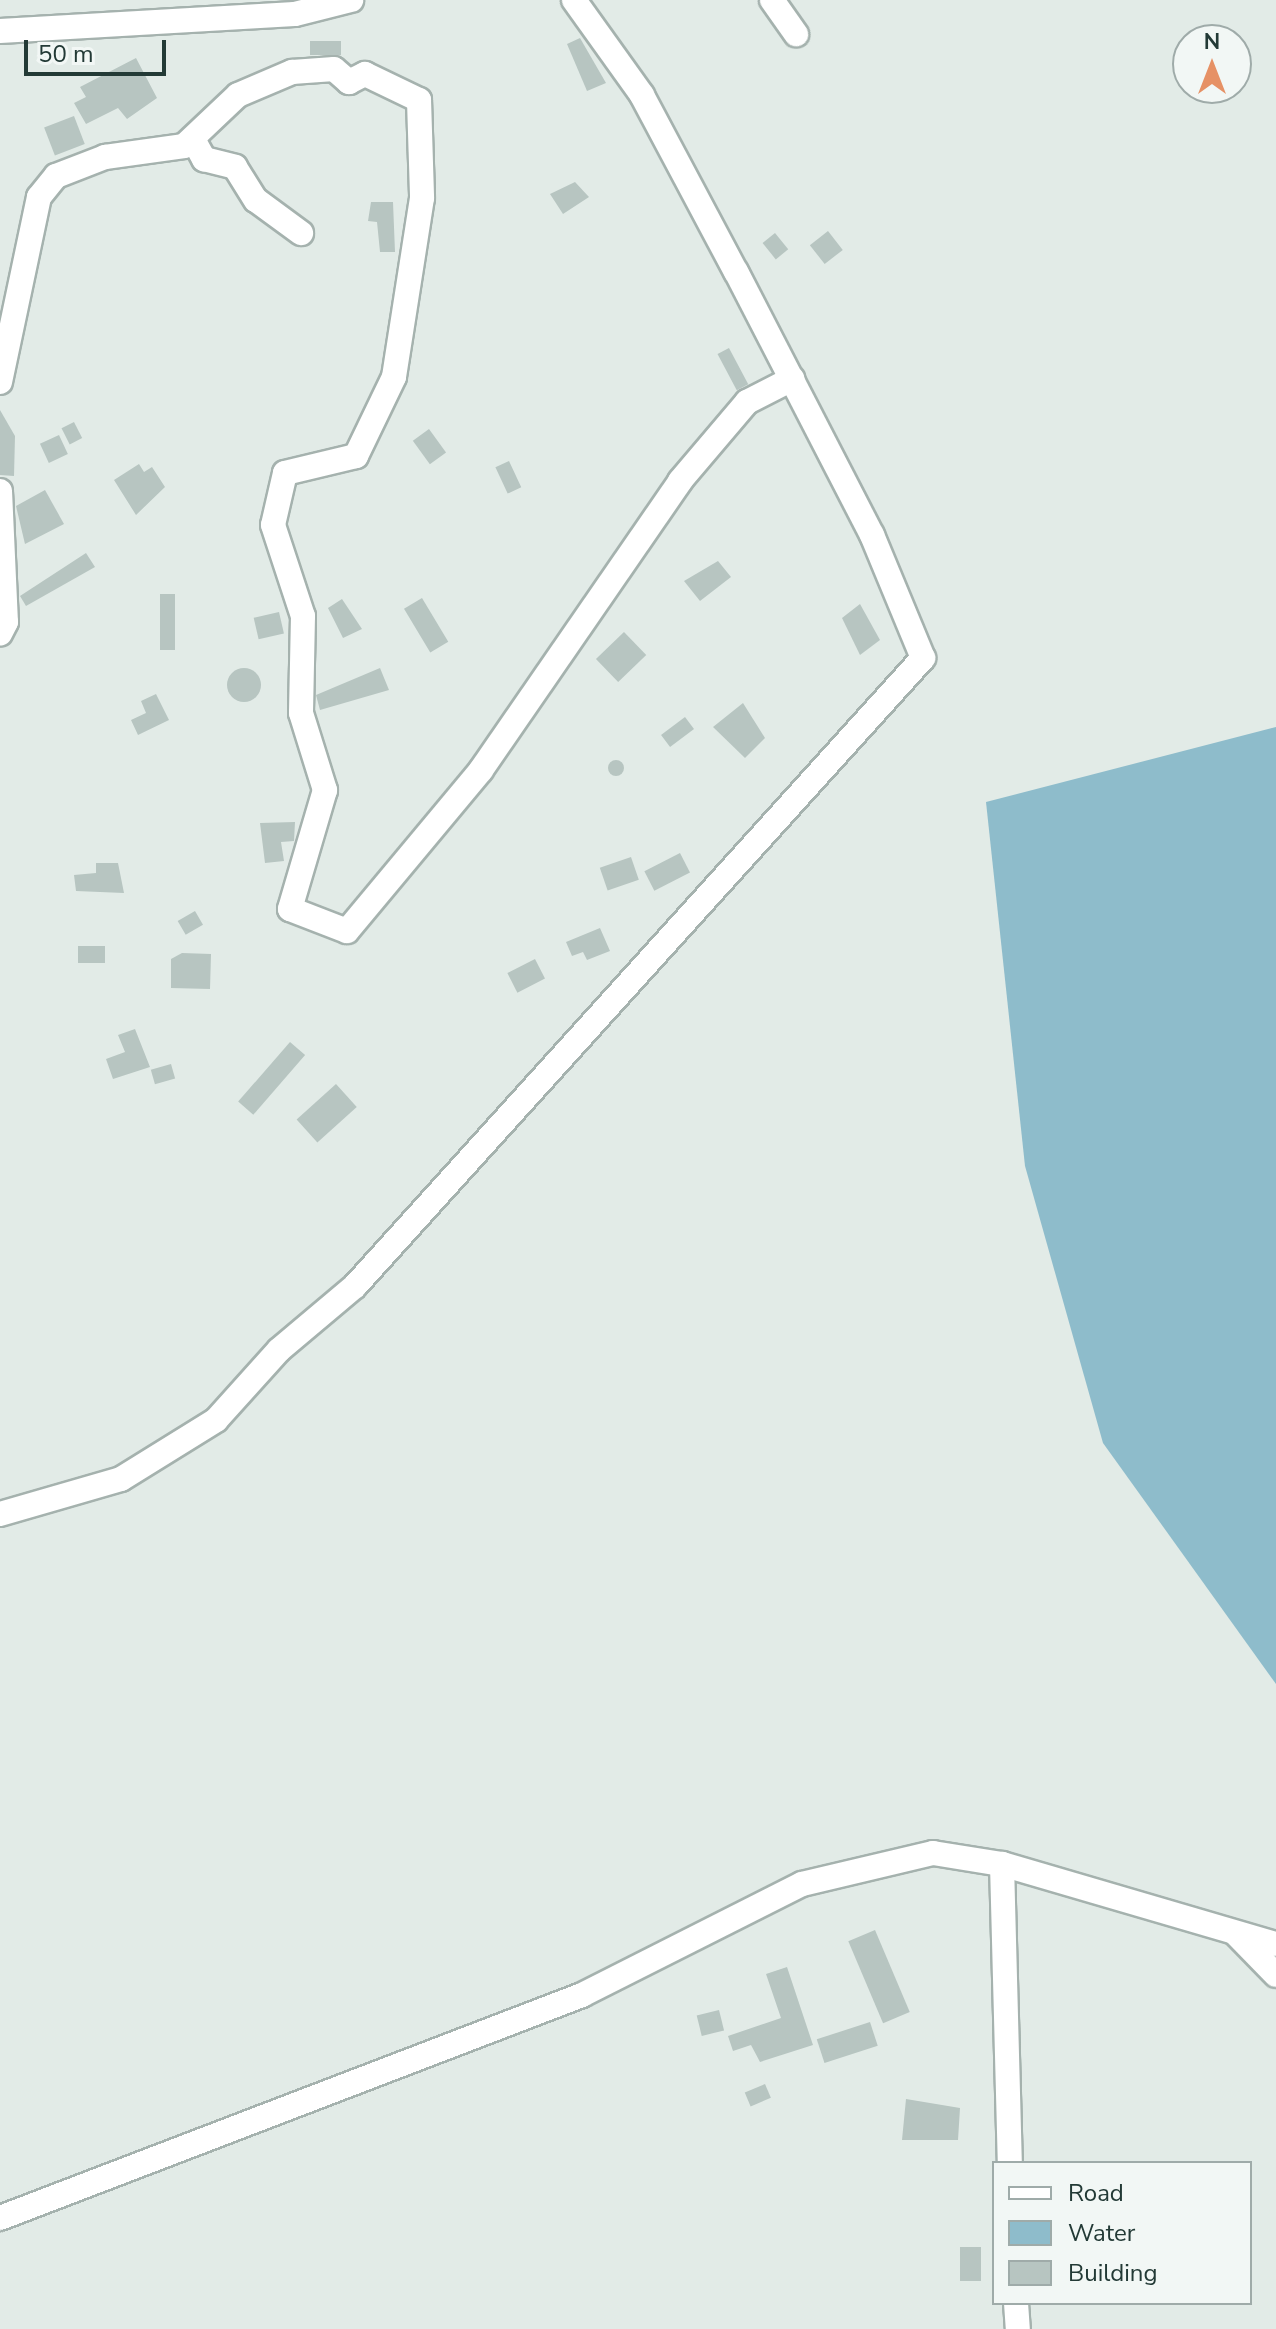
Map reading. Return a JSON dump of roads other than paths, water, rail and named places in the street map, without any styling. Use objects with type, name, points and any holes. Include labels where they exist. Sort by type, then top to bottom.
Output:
[{"type":"street","points":[[0,31],[295,14],[351,0]]},
{"type":"street","points":[[0,1514],[121,1479],[216,1420],[279,1350],[355,1286],[923,658],[872,535],[642,95],[574,0]]},
{"type":"street","points":[[772,0],[796,34]]},
{"type":"street","points":[[0,382],[44,188],[105,157],[194,141],[238,95],[292,72],[334,69],[349,82],[365,74],[419,100],[421,213],[394,377],[356,456],[285,473],[273,525],[303,616],[301,713],[325,790],[290,909],[318,924],[347,931],[481,770],[680,481],[747,402],[792,379]]},
{"type":"street","points":[[194,141],[204,159],[235,167],[256,200],[301,233]]},
{"type":"street","points":[[0,491],[6,622],[0,634]]},
{"type":"street","points":[[0,2218],[582,1995],[802,1884],[933,1853],[1002,1864],[1276,1944]]},
{"type":"street","points":[[1002,1864],[1010,2161]]},
{"type":"street","points":[[1235,1932],[1276,1975]]},
{"type":"street","points":[[1016,2305],[1018,2329]]},
{"type":"water","points":[[1276,727],[1276,1684],[1103,1443],[1025,1166],[986,802]]}]
